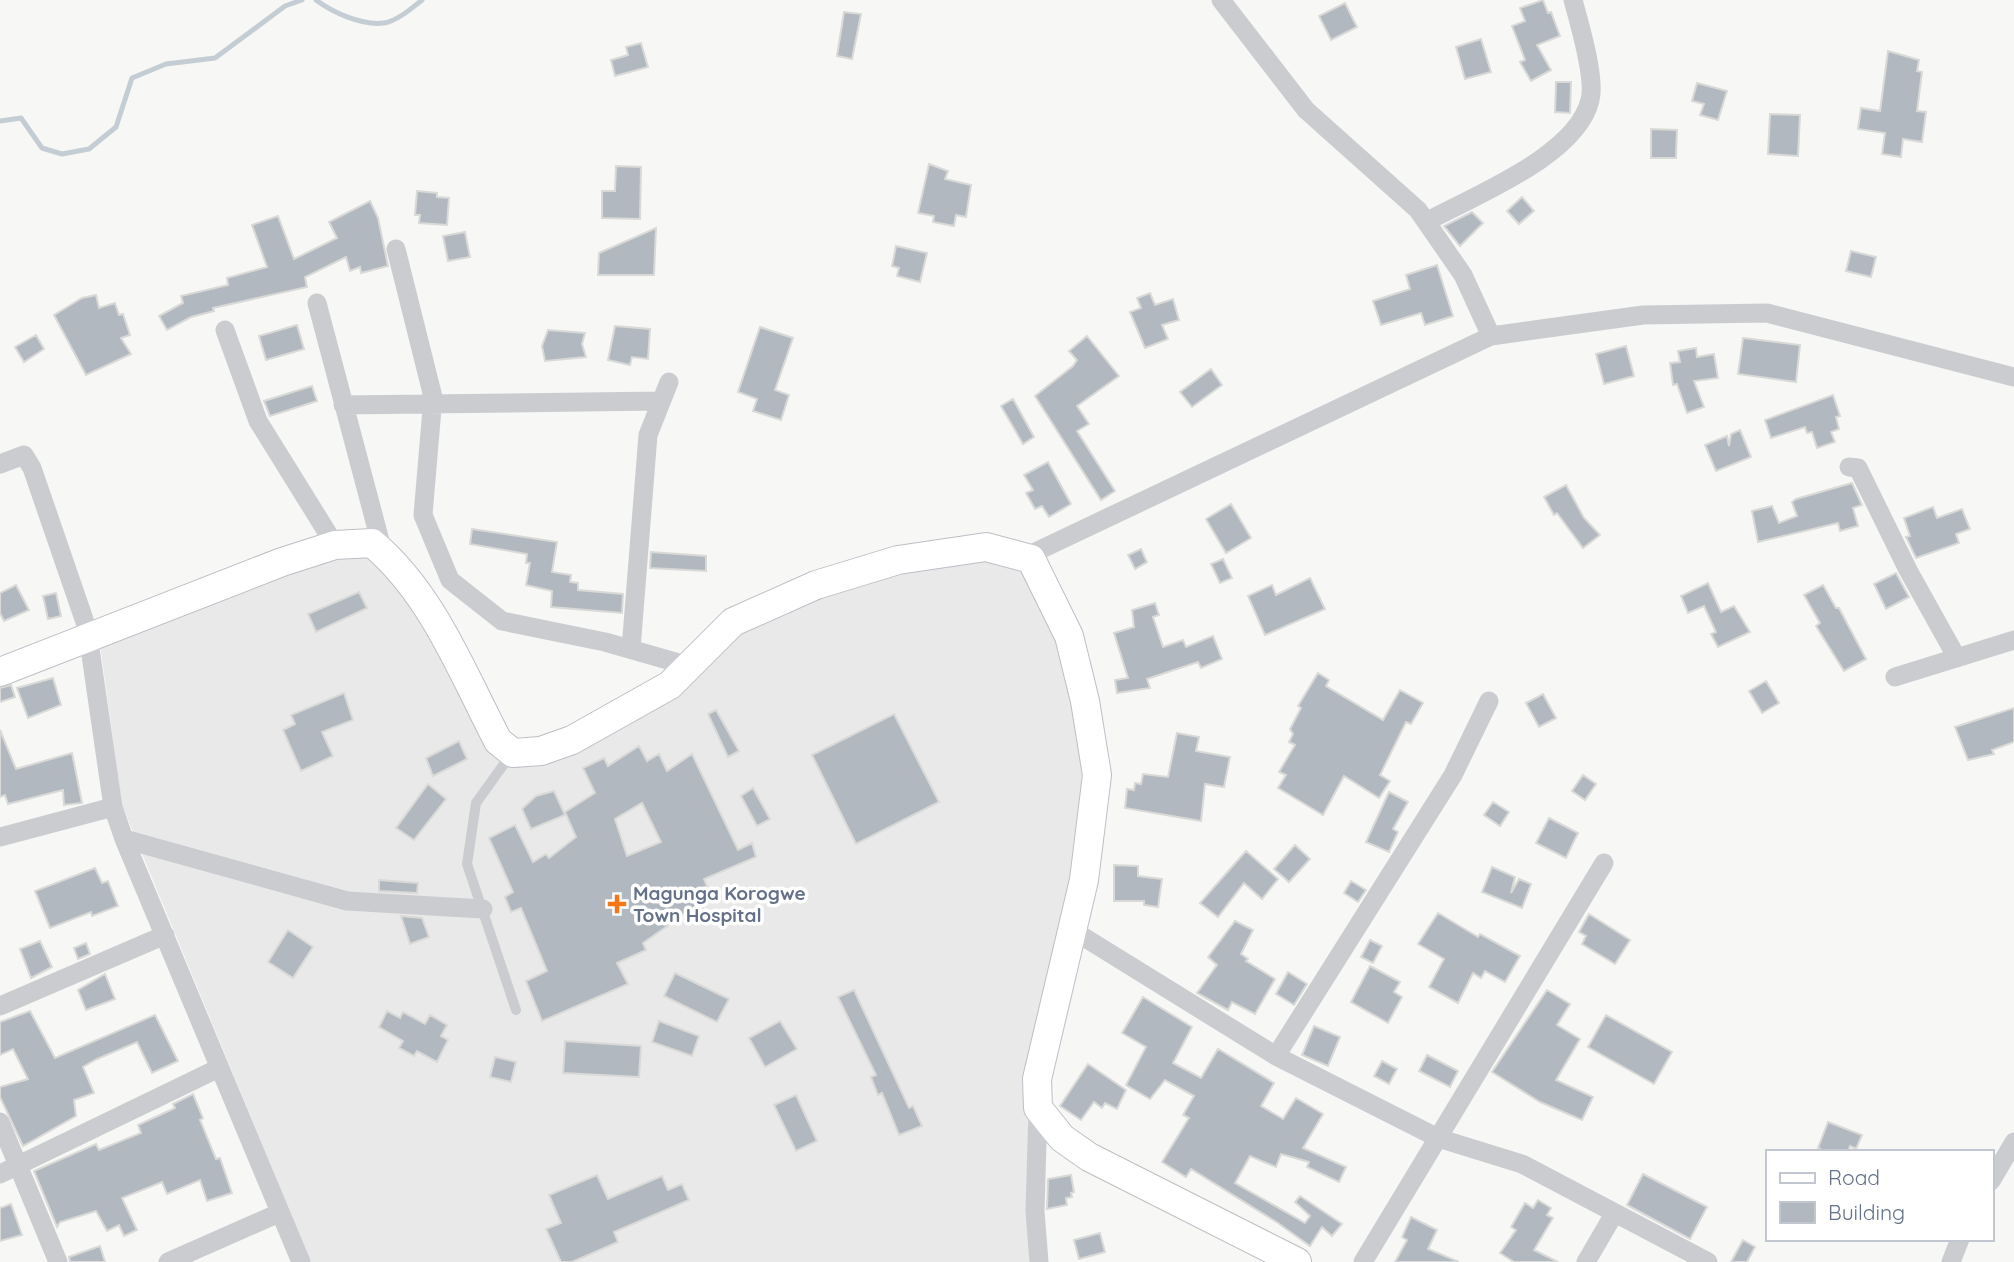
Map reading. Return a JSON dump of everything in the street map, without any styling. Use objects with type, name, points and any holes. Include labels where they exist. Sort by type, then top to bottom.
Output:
[{"type":"street","points":[[1221,0],[1306,110],[1418,210],[1463,275],[1491,336]]},
{"type":"street","points":[[1426,222],[1505,181],[1569,140],[1591,100],[1585,44],[1573,0]]},
{"type":"street","points":[[396,249],[432,403],[423,515],[450,580],[502,621],[631,649],[689,666]]},
{"type":"street","points":[[317,303],[383,552]]},
{"type":"street","points":[[1039,1262],[1035,1211],[1037,1079],[1054,997],[1074,931],[1084,880],[1097,775],[1086,701],[1069,636],[1029,555],[1491,336],[1643,315],[1767,313],[2014,377]]},
{"type":"street","points":[[225,330],[258,421],[335,545]]},
{"type":"street","points":[[631,649],[648,435],[668,382]]},
{"type":"street","points":[[343,405],[661,401]]},
{"type":"street","points":[[0,464],[24,455],[32,468],[90,639],[113,807],[301,1262]]},
{"type":"street","points":[[1849,467],[1858,468],[1908,570],[1957,658]]},
{"type":"street","points":[[0,672],[282,562],[335,545],[372,543],[400,566],[436,621],[498,741],[513,753],[541,751],[572,740],[670,685],[733,622],[816,585],[898,560],[986,547],[1031,559]]},
{"type":"street","points":[[1895,677],[2014,640]]},
{"type":"street","points":[[1276,1055],[1453,775],[1489,701]]},
{"type":"street","points":[[0,836],[113,807]]},
{"type":"street","points":[[124,839],[347,901],[483,908]]},
{"type":"street","points":[[1363,1262],[1604,863]]},
{"type":"street","points":[[1074,931],[1276,1055],[1438,1138],[1522,1164],[1708,1262]]},
{"type":"street","points":[[0,1006],[165,935]]},
{"type":"street","points":[[0,1174],[219,1068]]},
{"type":"street","points":[[1038,1108],[1062,1138],[1089,1157],[1297,1262]]},
{"type":"street","points":[[0,1122],[58,1262]]},
{"type":"street","points":[[1993,1178],[2014,1142]]},
{"type":"street","points":[[169,1262],[279,1213]]},
{"type":"street","points":[[1586,1262],[1614,1214]]},
{"type":"street","points":[[1951,1262],[1959,1241]]},
{"type":"lane","points":[[513,753],[477,803],[467,864],[516,1010]]},
{"type":"shaded area","name":"Magunga Korogwe Town Hospital","points":[[369,551],[394,571],[491,746],[543,759],[738,629],[900,568],[986,555],[1026,566],[1062,638],[1089,775],[1067,930],[1030,1262],[311,1262],[122,805],[100,644],[285,569]]},
{"type":"building","points":[[1543,0],[1548,13],[1551,12],[1560,36],[1537,45],[1551,70],[1531,81],[1520,62],[1525,60],[1512,26],[1525,21],[1520,8]]},
{"type":"building","points":[[1345,3],[1357,27],[1331,40],[1319,16]]},
{"type":"building","points":[[844,12],[861,14],[852,59],[837,56]]},
{"type":"building","points":[[1481,39],[1491,72],[1465,79],[1456,47]]},
{"type":"building","points":[[641,43],[648,67],[615,76],[611,60],[628,55],[626,47]]},
{"type":"building","points":[[1888,51],[1919,60],[1917,71],[1922,72],[1917,111],[1926,112],[1922,142],[1903,139],[1901,157],[1882,154],[1885,133],[1858,129],[1861,108],[1880,111]]},
{"type":"building","points":[[1556,82],[1571,82],[1570,113],[1555,112]]},
{"type":"building","points":[[1697,83],[1727,91],[1718,120],[1700,115],[1704,104],[1692,101]]},
{"type":"building","points":[[1770,114],[1800,115],[1798,156],[1768,154]]},
{"type":"building","points":[[1651,129],[1677,130],[1676,158],[1651,158]]},
{"type":"building","points":[[929,164],[948,171],[945,179],[971,185],[966,217],[956,215],[954,226],[933,222],[934,216],[918,213]]},
{"type":"building","points":[[616,166],[641,167],[640,219],[602,218],[602,191],[615,191]]},
{"type":"building","points":[[417,191],[437,193],[437,197],[449,198],[447,225],[419,223],[420,215],[415,215]]},
{"type":"building","points":[[1522,197],[1534,211],[1519,224],[1507,211]]},
{"type":"building","points":[[370,201],[378,218],[388,266],[361,273],[360,267],[350,271],[346,257],[305,277],[307,287],[213,308],[214,311],[191,317],[167,330],[159,316],[183,303],[181,296],[228,285],[227,278],[267,267],[252,225],[278,216],[294,259],[337,238],[329,222]]},
{"type":"building","points":[[1472,212],[1483,223],[1460,246],[1444,226]]},
{"type":"building","points":[[656,228],[654,275],[598,275],[599,253]]},
{"type":"building","points":[[465,232],[470,257],[448,261],[443,236]]},
{"type":"building","points":[[896,246],[927,253],[920,282],[897,276],[899,268],[892,266]]},
{"type":"building","points":[[1851,251],[1876,257],[1871,277],[1846,271]]},
{"type":"building","points":[[1437,265],[1453,316],[1425,325],[1421,313],[1381,325],[1373,301],[1410,289],[1406,275]]},
{"type":"building","points":[[1150,293],[1155,305],[1173,299],[1179,320],[1162,325],[1168,339],[1145,348],[1130,312],[1141,308],[1137,298]]},
{"type":"building","points":[[96,295],[99,308],[115,303],[119,315],[123,314],[130,335],[121,338],[131,354],[86,375],[54,315],[82,298]]},
{"type":"building","points":[[297,325],[304,349],[266,360],[259,336]]},
{"type":"building","points":[[615,326],[650,329],[648,359],[632,357],[630,365],[608,360]]},
{"type":"building","points":[[760,327],[793,338],[775,390],[789,395],[781,420],[753,411],[757,399],[738,392]]},
{"type":"building","points":[[548,330],[585,333],[582,344],[586,357],[545,361],[542,346]]},
{"type":"building","points":[[36,335],[44,349],[24,362],[15,347]]},
{"type":"building","points":[[1087,336],[1119,376],[1077,406],[1089,424],[1077,431],[1115,491],[1101,500],[1035,396],[1073,366],[1077,360],[1069,351]]},
{"type":"building","points":[[1743,338],[1800,345],[1796,382],[1738,374]]},
{"type":"building","points":[[1626,346],[1634,376],[1604,384],[1596,354]]},
{"type":"building","points":[[1696,348],[1697,357],[1714,354],[1718,378],[1694,381],[1704,407],[1687,413],[1677,384],[1673,385],[1670,363],[1680,362],[1678,351]]},
{"type":"building","points":[[1211,369],[1222,385],[1192,407],[1180,392]]},
{"type":"building","points":[[312,386],[317,401],[270,416],[264,401]]},
{"type":"building","points":[[1833,395],[1840,416],[1836,417],[1839,429],[1831,432],[1835,442],[1817,448],[1812,432],[1807,433],[1805,427],[1771,438],[1765,420]]},
{"type":"building","points":[[1013,399],[1034,437],[1023,444],[1001,406]]},
{"type":"building","points":[[1740,430],[1751,457],[1716,471],[1705,445],[1727,436],[1729,446],[1731,434]]},
{"type":"building","points":[[1048,462],[1071,504],[1049,517],[1042,506],[1035,509],[1026,493],[1033,490],[1024,475]]},
{"type":"building","points":[[1852,483],[1862,505],[1853,508],[1858,526],[1840,531],[1838,523],[1758,542],[1752,511],[1772,506],[1779,523],[1797,516],[1792,502],[1796,499]]},
{"type":"building","points":[[1566,485],[1584,518],[1600,535],[1583,548],[1557,513],[1554,515],[1544,497]]},
{"type":"building","points":[[1231,504],[1251,538],[1226,553],[1206,519]]},
{"type":"building","points":[[1933,507],[1937,518],[1962,509],[1970,529],[1956,534],[1959,543],[1916,558],[1906,537],[1910,536],[1904,518]]},
{"type":"building","points":[[472,529],[557,542],[552,572],[571,575],[570,582],[578,583],[578,590],[623,594],[622,613],[551,607],[552,591],[526,585],[530,563],[526,563],[527,554],[470,544]]},
{"type":"building","points":[[1141,549],[1147,562],[1135,569],[1128,555]]},
{"type":"building","points":[[651,552],[706,556],[706,571],[650,568]]},
{"type":"building","points":[[1223,559],[1232,578],[1220,583],[1211,564]]},
{"type":"building","points":[[1896,573],[1909,597],[1886,609],[1874,584]]},
{"type":"building","points":[[1310,578],[1325,609],[1265,635],[1248,596],[1272,585],[1276,595]]},
{"type":"building","points":[[1708,583],[1721,612],[1734,606],[1750,632],[1718,647],[1711,634],[1716,632],[1704,606],[1688,613],[1681,596]]},
{"type":"building","points":[[16,585],[29,610],[4,621],[0,613],[0,593]]},
{"type":"building","points":[[1823,585],[1836,608],[1839,608],[1866,659],[1844,671],[1816,626],[1820,623],[1804,595]]},
{"type":"building","points":[[359,592],[367,608],[316,632],[308,614]]},
{"type":"building","points":[[56,593],[61,616],[48,619],[43,596]]},
{"type":"building","points":[[1155,603],[1159,615],[1153,617],[1163,647],[1183,640],[1186,647],[1213,636],[1222,659],[1201,668],[1198,662],[1147,679],[1150,688],[1117,693],[1115,680],[1128,678],[1114,633],[1134,627],[1132,610]]},
{"type":"building","points":[[1318,673],[1329,680],[1326,686],[1383,720],[1400,690],[1423,703],[1411,724],[1406,722],[1380,775],[1390,781],[1379,798],[1344,776],[1323,815],[1278,788],[1286,775],[1279,772],[1295,745],[1289,742],[1293,734],[1290,729],[1301,708],[1298,706]]},
{"type":"building","points":[[53,678],[61,705],[28,718],[17,688]]},
{"type":"building","points":[[1766,681],[1779,703],[1762,713],[1749,691]]},
{"type":"building","points":[[11,685],[15,697],[0,702],[0,688]]},
{"type":"building","points":[[344,693],[353,720],[322,732],[333,756],[301,771],[283,730],[295,724],[291,715]]},
{"type":"building","points":[[1543,694],[1556,718],[1539,727],[1526,703]]},
{"type":"building","points":[[2014,708],[2014,742],[1992,750],[1994,754],[1968,760],[1955,727]]},
{"type":"building","points":[[716,710],[739,751],[728,757],[708,714]]},
{"type":"building","points":[[894,714],[939,802],[856,844],[812,755]]},
{"type":"building","points":[[0,730],[16,769],[72,753],[82,803],[64,805],[63,790],[8,804],[5,795],[0,797]]},
{"type":"building","points":[[1177,733],[1199,737],[1196,751],[1230,757],[1224,787],[1205,784],[1201,821],[1125,808],[1127,789],[1134,790],[1135,783],[1141,784],[1143,774],[1168,777]]},
{"type":"building","points":[[459,741],[467,759],[433,776],[426,758]]},
{"type":"building","points":[[639,746],[647,761],[659,754],[667,771],[692,754],[738,850],[752,843],[756,857],[704,879],[712,899],[690,910],[643,943],[646,950],[617,963],[628,984],[542,1021],[526,981],[547,971],[521,908],[511,912],[505,897],[513,892],[489,838],[515,825],[533,862],[546,854],[549,858],[576,837],[565,812],[595,793],[583,768],[604,758],[608,766]],"holes":[[[642,803],[661,842],[627,856],[615,819]]]},
{"type":"building","points":[[1583,775],[1596,784],[1585,800],[1572,791]]},
{"type":"building","points":[[428,784],[446,799],[414,840],[396,828]]},
{"type":"building","points":[[753,788],[770,819],[757,826],[741,796]]},
{"type":"building","points":[[554,791],[565,815],[531,829],[522,809],[536,796]]},
{"type":"building","points":[[1389,792],[1408,802],[1393,829],[1398,832],[1389,852],[1366,842]]},
{"type":"building","points":[[1493,802],[1509,812],[1500,826],[1484,815]]},
{"type":"building","points":[[1549,818],[1578,833],[1566,858],[1536,843]]},
{"type":"building","points":[[1295,845],[1310,859],[1289,882],[1274,869]]},
{"type":"building","points":[[1246,851],[1278,879],[1262,899],[1244,883],[1218,917],[1200,903]]},
{"type":"building","points":[[1114,865],[1138,866],[1138,876],[1162,879],[1158,907],[1144,905],[1144,901],[1114,901]]},
{"type":"building","points":[[1492,867],[1515,877],[1511,893],[1519,879],[1531,884],[1522,908],[1482,892]]},
{"type":"building","points":[[95,868],[102,883],[108,881],[118,906],[92,916],[91,912],[50,928],[35,891]]},
{"type":"building","points":[[379,880],[418,883],[417,893],[379,891]]},
{"type":"building","points":[[1351,881],[1366,890],[1358,902],[1344,893]]},
{"type":"building","points":[[1438,913],[1478,937],[1480,934],[1520,956],[1505,982],[1485,971],[1481,978],[1473,973],[1458,1003],[1429,987],[1444,959],[1418,944]]},
{"type":"building","points":[[1589,914],[1630,940],[1615,964],[1582,944],[1586,936],[1579,932]]},
{"type":"building","points":[[401,916],[422,918],[429,937],[410,944]]},
{"type":"building","points":[[1235,921],[1253,930],[1241,954],[1248,959],[1246,961],[1275,979],[1255,1014],[1232,1002],[1228,1010],[1197,993],[1217,965],[1208,957]]},
{"type":"building","points":[[288,930],[313,947],[293,978],[268,962]]},
{"type":"building","points":[[1370,940],[1382,946],[1373,963],[1361,957]]},
{"type":"building","points":[[40,941],[52,967],[31,978],[20,949]]},
{"type":"building","points":[[86,943],[90,954],[78,959],[74,948]]},
{"type":"building","points":[[1370,966],[1400,982],[1394,992],[1402,997],[1388,1023],[1351,1002]]},
{"type":"building","points":[[1288,972],[1307,984],[1294,1005],[1276,994]]},
{"type":"building","points":[[675,973],[729,999],[717,1022],[664,996]]},
{"type":"building","points":[[105,974],[115,999],[86,1010],[78,990]]},
{"type":"building","points":[[854,990],[909,1108],[913,1106],[922,1126],[899,1135],[882,1093],[878,1095],[871,1077],[876,1075],[838,997]]},
{"type":"building","points":[[1547,990],[1570,1004],[1557,1025],[1580,1039],[1556,1080],[1593,1097],[1582,1120],[1540,1102],[1492,1072]]},
{"type":"building","points":[[1143,997],[1192,1027],[1173,1063],[1201,1078],[1218,1049],[1274,1083],[1261,1106],[1283,1119],[1296,1098],[1323,1114],[1303,1148],[1346,1167],[1339,1182],[1307,1167],[1309,1162],[1281,1154],[1276,1167],[1250,1156],[1235,1183],[1305,1223],[1310,1216],[1295,1202],[1300,1196],[1342,1224],[1332,1236],[1322,1227],[1310,1246],[1191,1169],[1186,1177],[1162,1162],[1189,1118],[1183,1115],[1194,1096],[1165,1080],[1150,1099],[1126,1085],[1146,1047],[1122,1033]]},
{"type":"building","points":[[30,1011],[55,1058],[155,1015],[178,1061],[152,1073],[137,1042],[97,1059],[83,1067],[94,1093],[74,1100],[76,1116],[23,1146],[0,1097],[0,1087],[28,1079],[13,1049],[0,1055],[0,1022]]},
{"type":"building","points":[[387,1011],[400,1018],[403,1012],[425,1024],[430,1015],[447,1025],[441,1036],[448,1040],[437,1062],[417,1051],[414,1056],[399,1048],[403,1041],[379,1027]]},
{"type":"building","points":[[1606,1015],[1672,1052],[1654,1084],[1588,1047]]},
{"type":"building","points":[[659,1021],[699,1036],[692,1056],[652,1042]]},
{"type":"building","points":[[780,1021],[797,1049],[765,1067],[749,1038]]},
{"type":"building","points":[[1314,1026],[1340,1037],[1328,1066],[1302,1055]]},
{"type":"building","points":[[565,1041],[641,1046],[639,1077],[563,1073]]},
{"type":"building","points":[[1427,1055],[1458,1071],[1450,1087],[1419,1071]]},
{"type":"building","points":[[495,1057],[516,1062],[511,1082],[490,1077]]},
{"type":"building","points":[[1382,1061],[1397,1069],[1389,1084],[1374,1076]]},
{"type":"building","points":[[1088,1064],[1126,1090],[1117,1109],[1105,1103],[1102,1108],[1094,1102],[1081,1120],[1060,1106]]},
{"type":"building","points":[[193,1094],[203,1118],[200,1120],[216,1159],[220,1158],[232,1193],[207,1201],[200,1180],[167,1194],[162,1182],[122,1198],[137,1230],[124,1236],[119,1225],[107,1231],[96,1211],[60,1222],[57,1227],[34,1171],[96,1144],[99,1150],[141,1133],[138,1125],[175,1108],[173,1104]]},
{"type":"building","points":[[796,1095],[817,1141],[796,1151],[774,1105]]},
{"type":"building","points":[[1828,1122],[1862,1135],[1856,1149],[1850,1146],[1849,1150],[1818,1148]]},
{"type":"building","points":[[1643,1174],[1707,1207],[1690,1239],[1627,1205]]},
{"type":"building","points":[[597,1175],[608,1199],[662,1176],[668,1190],[682,1184],[689,1200],[614,1232],[618,1242],[572,1262],[561,1262],[546,1229],[561,1223],[549,1195]]},
{"type":"building","points":[[1071,1175],[1074,1192],[1071,1193],[1072,1197],[1066,1198],[1067,1205],[1047,1209],[1048,1179]]},
{"type":"building","points":[[1538,1200],[1551,1208],[1547,1215],[1553,1218],[1534,1250],[1558,1262],[1514,1262],[1500,1253],[1516,1230],[1511,1227],[1525,1203],[1533,1208]]},
{"type":"building","points":[[11,1204],[22,1235],[0,1241],[0,1208]]},
{"type":"building","points":[[1411,1217],[1437,1230],[1428,1249],[1459,1262],[1395,1262],[1407,1240],[1402,1237]]},
{"type":"building","points":[[1100,1233],[1105,1252],[1079,1259],[1074,1240]]},
{"type":"building","points":[[1743,1240],[1755,1247],[1747,1262],[1731,1262]]},
{"type":"building","points":[[100,1246],[105,1262],[70,1262],[69,1257]]},
{"type":"waterway","points":[[0,121],[21,118],[42,148],[62,154],[89,149],[116,127],[132,78],[166,64],[215,58],[285,6],[302,0]]},
{"type":"waterway","points":[[316,0],[348,17],[375,23],[394,20],[422,0]]},
{"type":"place","name":"Magunga Korogwe Town Hospital","points":[[617,904]]}]
